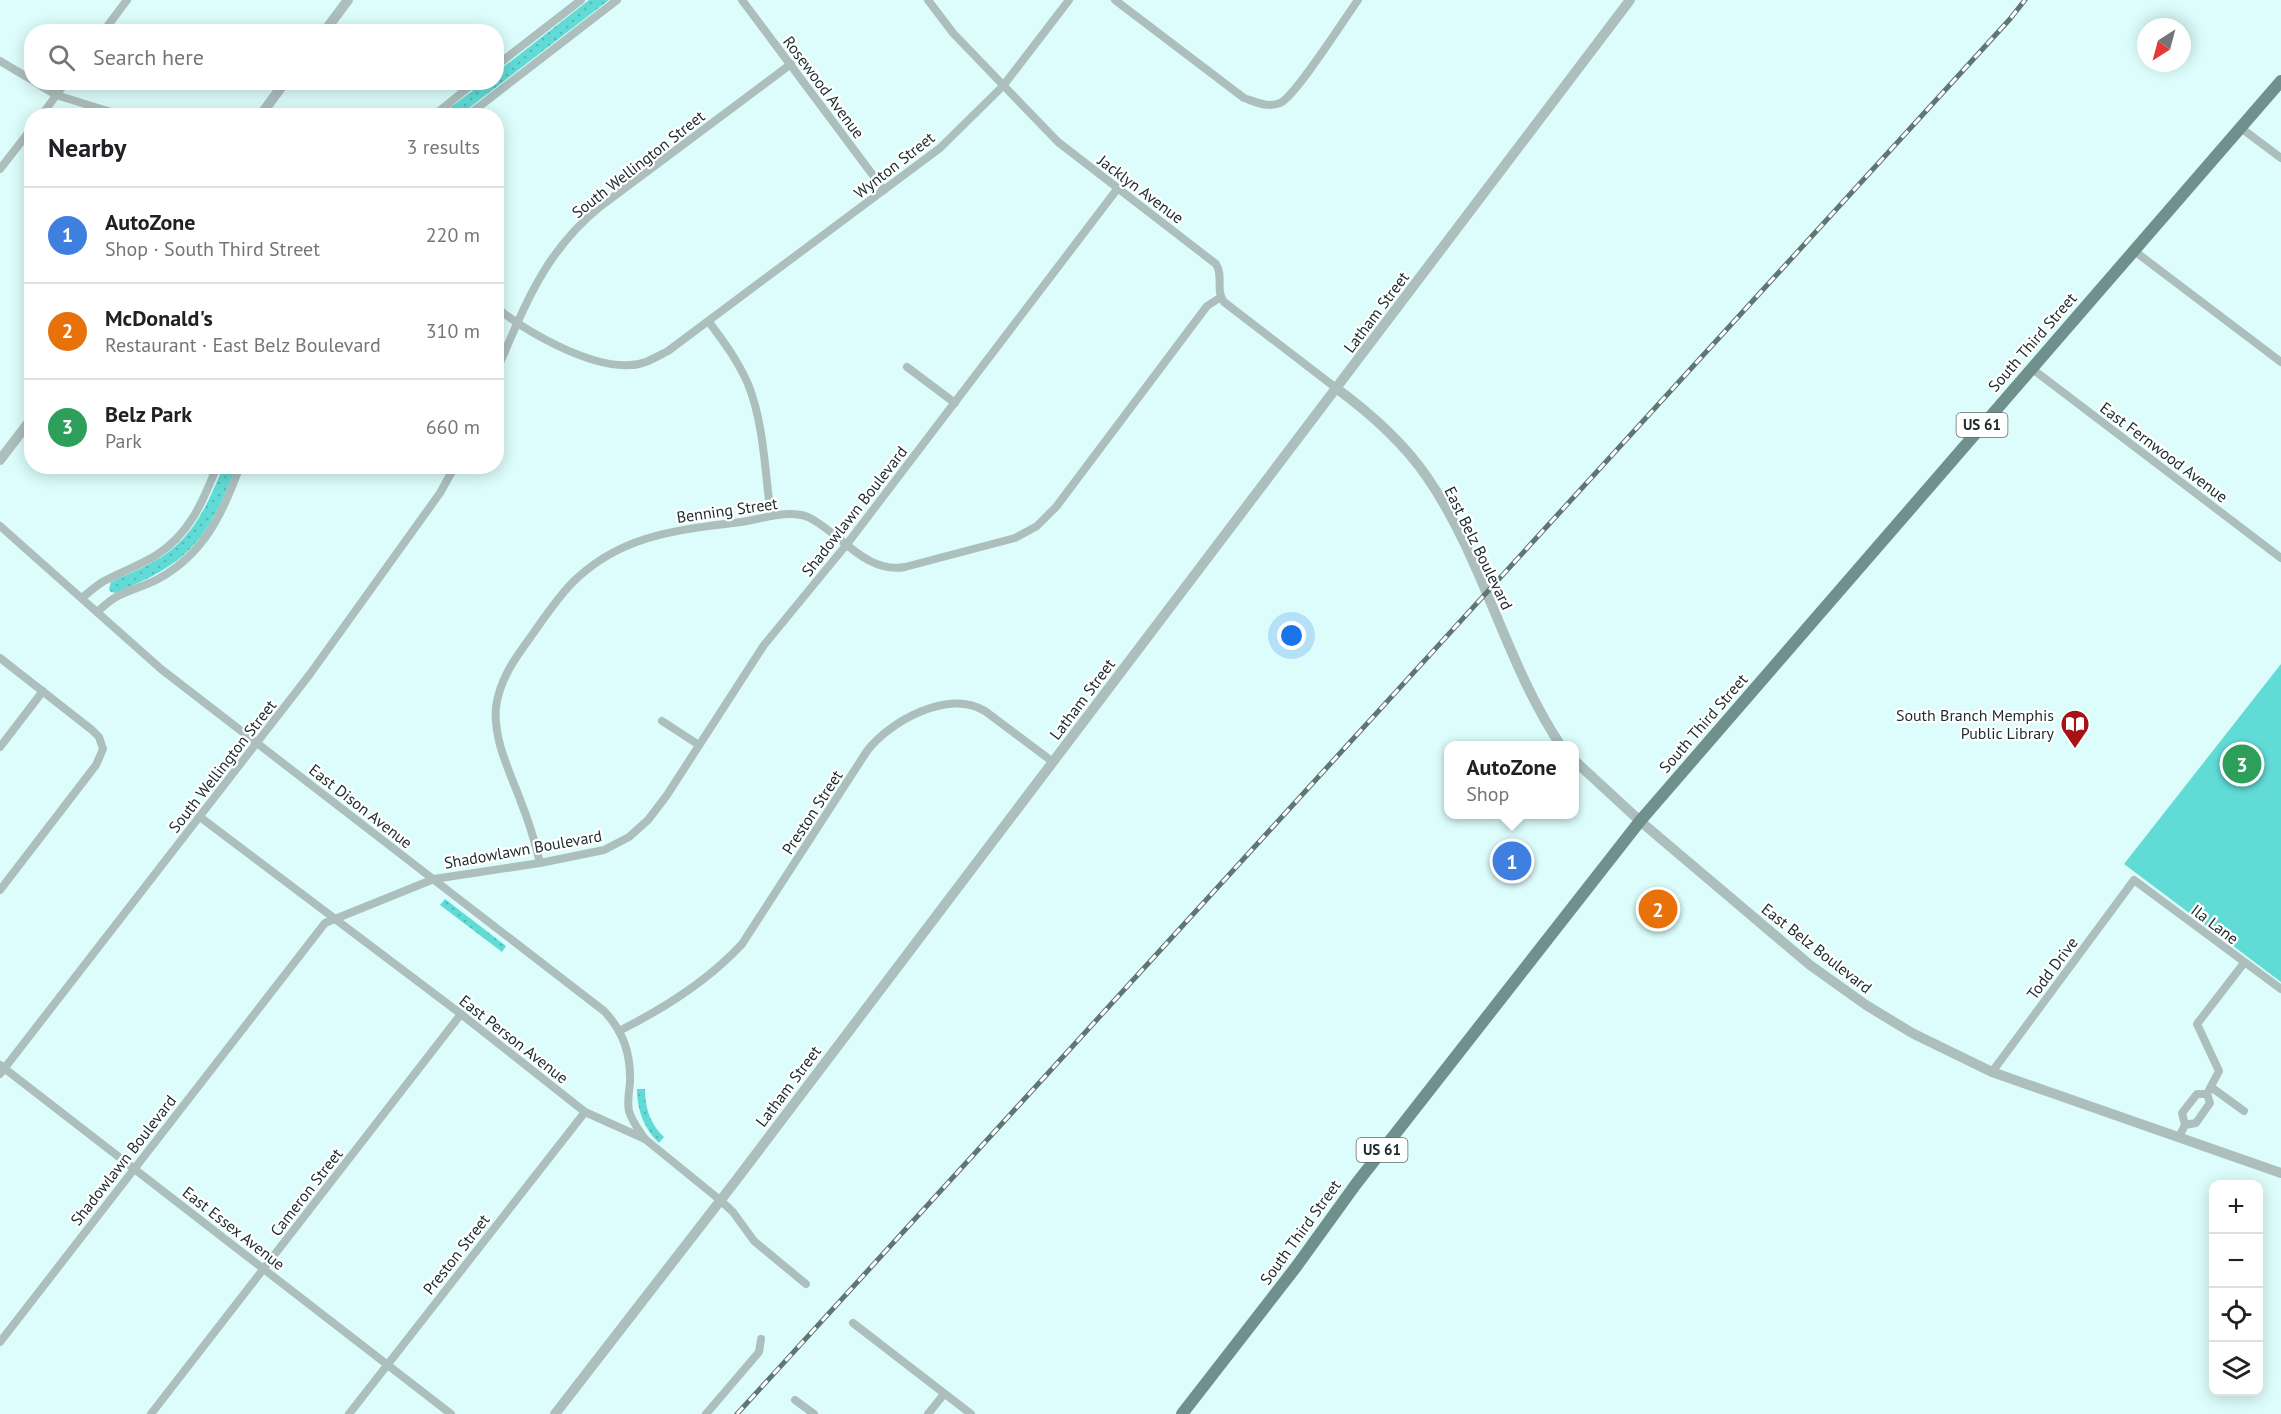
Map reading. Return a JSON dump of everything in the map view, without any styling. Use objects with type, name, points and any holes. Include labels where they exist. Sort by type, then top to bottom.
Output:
[{"type":"main road","name":"South Third Street","points":[[1182,1414],[1296,1267],[1356,1184],[1640,821],[2281,81]]},
{"type":"street","points":[[109,24],[127,0]]},
{"type":"street","points":[[330,24],[348,0]]},
{"type":"street","points":[[504,60],[581,0]]},
{"type":"street","points":[[504,87],[617,0]]},
{"type":"street","name":"Rosewood Avenue","points":[[742,0],[884,190]]},
{"type":"street","name":"Jacklyn Avenue","points":[[928,0],[953,33],[1058,142],[1216,264],[1221,275],[1221,297]]},
{"type":"street","name":"Wynton Street","points":[[504,313],[536,335],[592,359],[614,365],[629,366],[647,362],[668,351],[937,151],[1003,86],[1069,0]]},
{"type":"street","points":[[1115,0],[1244,98],[1264,105],[1281,103],[1298,85],[1358,0]]},
{"type":"street","name":"Latham Street","points":[[555,1414],[1053,762],[1630,0]]},
{"type":"street","points":[[0,61],[24,76]]},
{"type":"street","name":"South Wellington Street","points":[[504,355],[544,267],[575,229],[601,206],[791,64]]},
{"type":"street","points":[[48,90],[56,95],[98,108]]},
{"type":"street","points":[[47,108],[60,90]]},
{"type":"street","points":[[266,108],[279,90]]},
{"type":"street","points":[[442,108],[465,90]]},
{"type":"street","points":[[477,108],[501,90]]},
{"type":"street","points":[[2241,128],[2281,158]]},
{"type":"street","points":[[0,169],[24,138]]},
{"type":"street","name":"Shadowlawn Boulevard","points":[[0,1342],[325,923],[434,879],[540,863],[594,853],[612,847],[628,837],[658,808],[764,645],[847,544],[1118,188]]},
{"type":"street","points":[[2133,250],[2281,362]]},
{"type":"street","points":[[1221,297],[1230,307],[1336,388]]},
{"type":"street","name":"Benning Street","points":[[540,863],[531,830],[498,737],[496,716],[498,698],[501,683],[510,666],[565,591],[589,568],[629,544],[657,534],[771,516],[808,517],[877,565],[889,568],[899,568],[1008,541],[1043,521],[1062,500],[1208,306],[1221,297]]},
{"type":"street","points":[[709,322],[739,366],[753,398],[771,516]]},
{"type":"street","points":[[907,367],[955,403]]},
{"type":"street","name":"East Fernwood Avenue","points":[[2031,368],[2281,558]]},
{"type":"street","name":"East Belz Boulevard","points":[[1336,388],[1388,431],[1426,475],[1454,523],[1521,673],[1558,741]]},
{"type":"street","points":[[0,460],[24,428]]},
{"type":"street","points":[[82,598],[103,582],[156,555],[173,543],[187,528],[199,509],[214,474]]},
{"type":"street","points":[[97,612],[115,598],[175,569],[194,552],[218,519],[237,474]]},
{"type":"street","name":"South Wellington Street","points":[[1,1069],[200,818],[326,653],[440,493],[451,474]]},
{"type":"street","name":"East Dison Avenue","points":[[0,526],[161,669],[604,1011],[619,1031],[627,1048],[630,1063],[629,1112],[645,1139]]},
{"type":"street","points":[[0,658],[92,730],[99,738],[103,749],[91,771],[0,890]]},
{"type":"street","points":[[0,747],[43,691]]},
{"type":"street","name":"Preston Street","points":[[619,1031],[695,986],[733,954],[753,928],[867,751],[881,735],[901,720],[942,706],[974,705],[1053,762]]},
{"type":"street","points":[[662,721],[699,745]]},
{"type":"street","name":"East Belz Boulevard","points":[[1579,765],[1640,821],[1809,964],[1856,999],[1912,1033],[1992,1072],[2281,1173]]},
{"type":"street","name":"East Person Avenue","points":[[200,818],[461,1014],[585,1112],[645,1139],[720,1200],[733,1212],[754,1241],[806,1284]]},
{"type":"street","name":"Todd Drive","points":[[1992,1072],[2134,880]]},
{"type":"street","name":"Ila Lane","points":[[2134,880],[2281,989]]},
{"type":"street","points":[[2185,1125],[2196,1123],[2210,1103],[2209,1091],[2219,1071],[2197,1024],[2244,963]]},
{"type":"street","name":"Cameron Street","points":[[151,1414],[461,1014]]},
{"type":"street","name":"East Essex Avenue","points":[[1,1069],[134,1168],[451,1414]]},
{"type":"street","points":[[2179,1137],[2185,1125],[2182,1113],[2197,1094],[2209,1091],[2244,1111]]},
{"type":"street","name":"Preston Street","points":[[350,1414],[585,1112]]},
{"type":"street","points":[[853,1323],[971,1414]]},
{"type":"street","points":[[706,1414],[759,1352],[761,1339]]},
{"type":"street","points":[[928,1414],[944,1394]]},
{"type":"street","points":[[795,1400],[814,1414]]},
{"type":"shaded area","points":[[589,0],[609,0],[504,81],[504,67]]},
{"type":"shaded area","points":[[474,90],[492,90],[469,108],[449,108]]},
{"type":"shaded area","points":[[220,474],[233,474],[210,523],[191,548],[154,575],[116,593],[111,592],[109,589],[111,582],[148,565],[178,544],[197,521]]},
{"type":"shaded area","points":[[2281,664],[2281,982],[2124,864]]},
{"type":"shaded area","points":[[445,899],[506,946],[502,952],[440,905]]},
{"type":"shaded area","points":[[637,1089],[645,1089],[649,1115],[655,1127],[664,1137],[659,1143],[649,1132],[642,1119]]},
{"type":"railway","points":[[737,1414],[2025,0]]},
{"type":"place","name":"South Branch Memphis Public Library","points":[[2075,750]]},
{"type":"place","name":"Belz Park","points":[[2242,764]]},
{"type":"place","name":"AutoZone","points":[[1512,861]]},
{"type":"place","name":"McDonald's","points":[[1658,909]]}]
